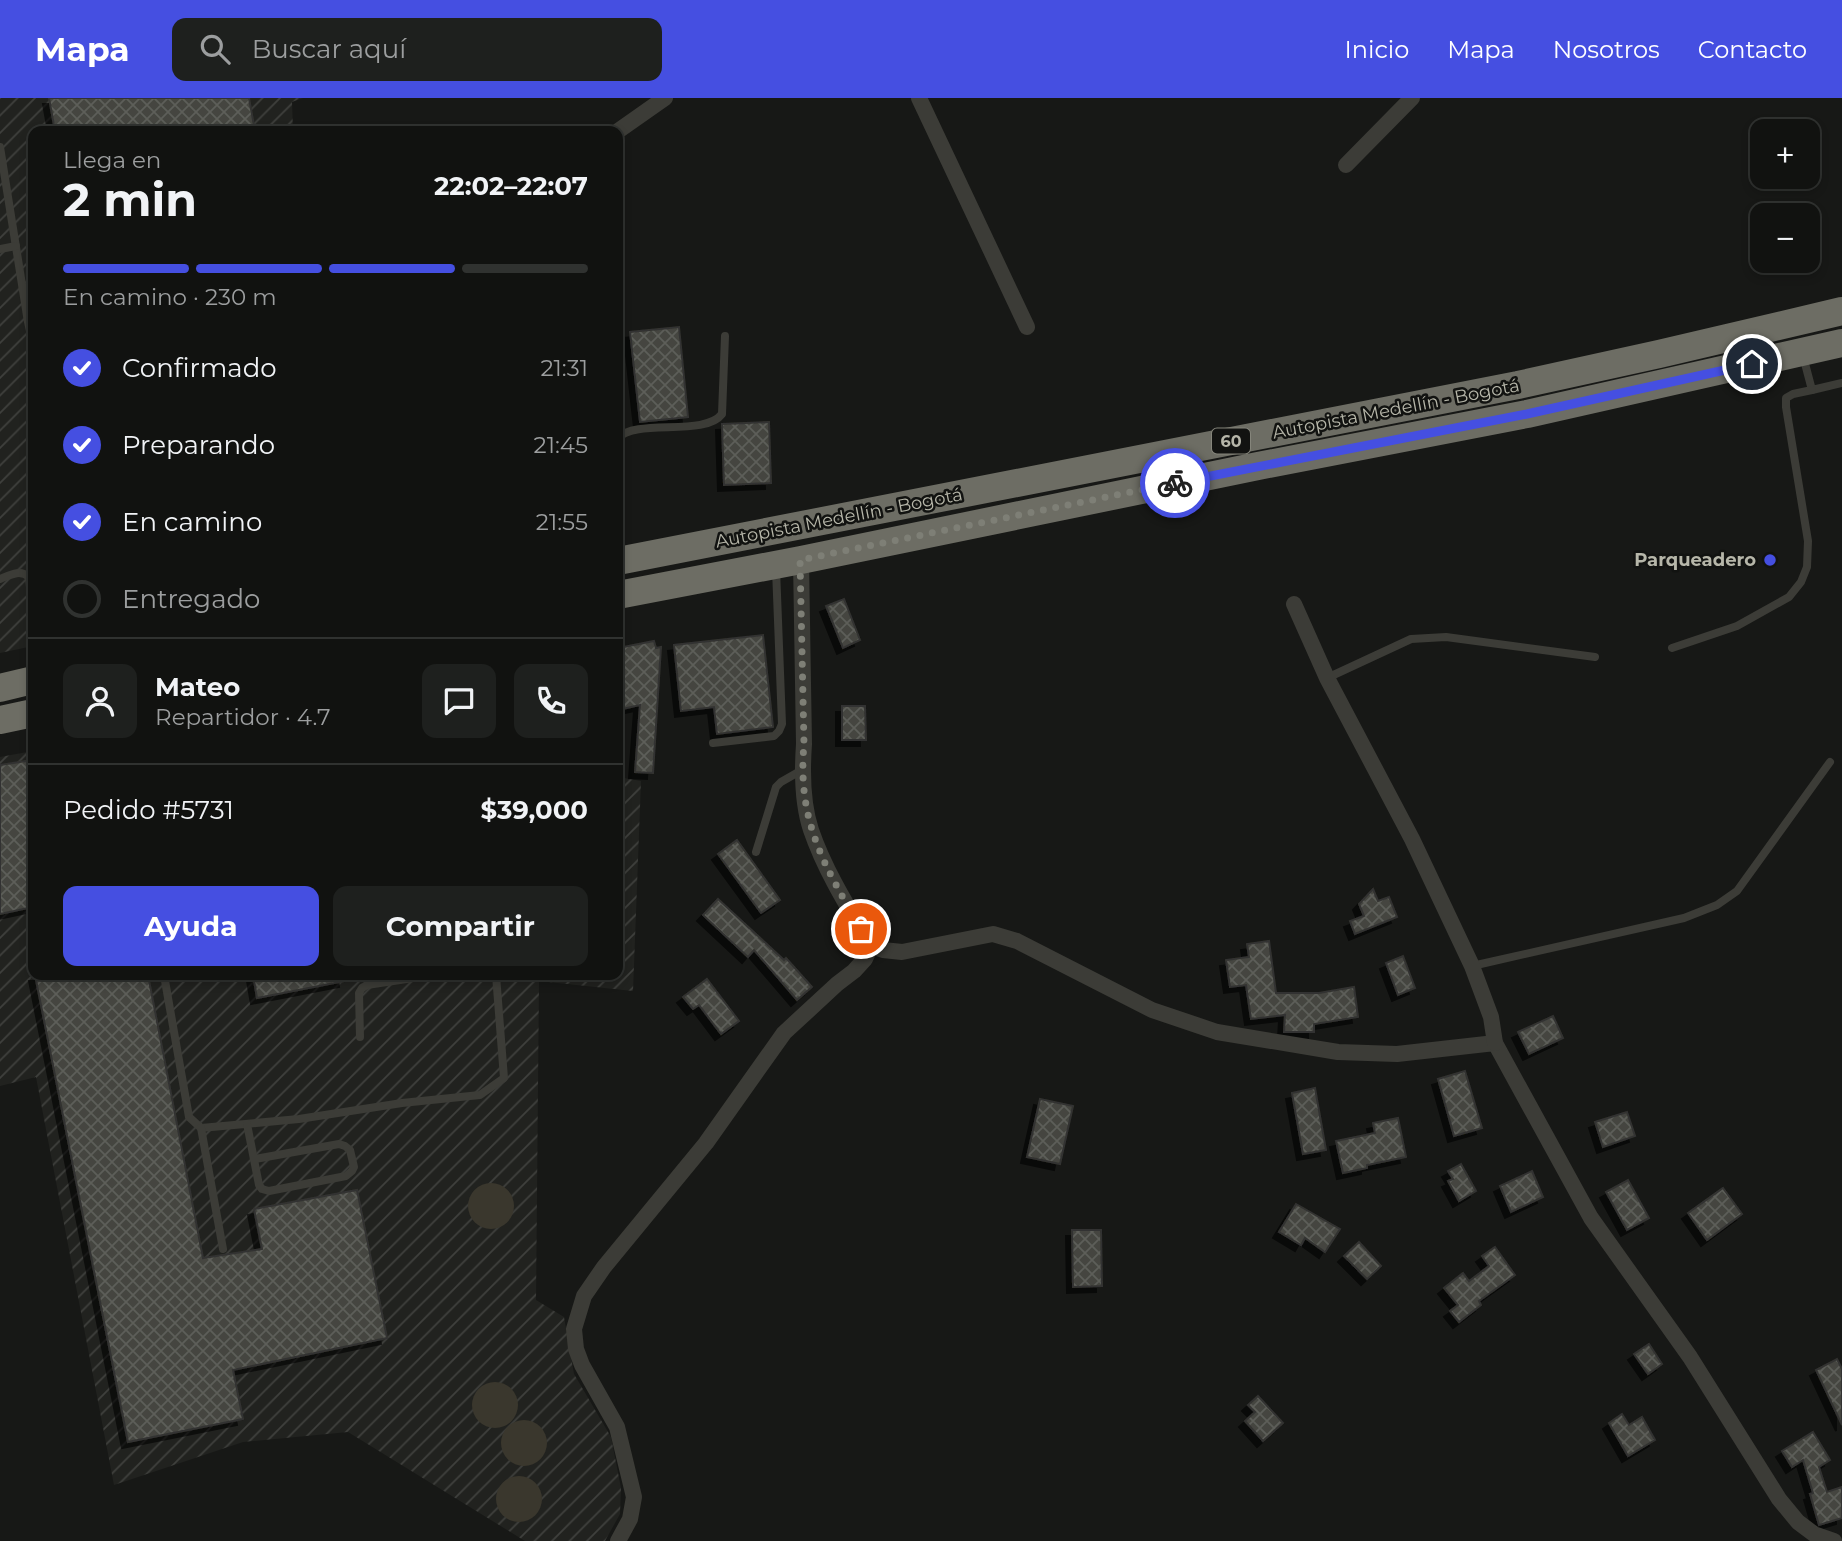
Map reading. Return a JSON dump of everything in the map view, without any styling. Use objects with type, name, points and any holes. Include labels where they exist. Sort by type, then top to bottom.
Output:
[{"type":"highway","name":"Autopista Medellín - Bogotá","points":[[623,560],[1504,387],[1842,311]]},
{"type":"highway","name":"Autopista Medellín - Bogotá","points":[[623,594],[1527,414],[1842,343]]},
{"type":"highway","points":[[0,688],[28,681]]},
{"type":"highway","points":[[0,720],[28,714]]},
{"type":"street","points":[[623,128],[666,98]]},
{"type":"street","points":[[919,98],[1027,327]]},
{"type":"street","points":[[1346,165],[1412,98]]},
{"type":"street","points":[[788,563],[804,744],[804,797],[810,828],[825,865],[871,946],[902,952],[993,934],[1017,941],[1152,1010],[1217,1032],[1338,1052],[1397,1054],[1496,1043]]},
{"type":"street","points":[[1294,604],[1327,678],[1412,839],[1472,966],[1491,1017],[1496,1043],[1591,1218],[1690,1357],[1779,1499],[1798,1522],[1814,1534],[1835,1541]]},
{"type":"street","points":[[618,1541],[630,1519],[634,1497],[617,1427],[582,1365],[576,1349],[574,1329],[584,1296],[604,1267],[706,1143],[784,1033],[854,971],[865,959],[871,946]]},
{"type":"lane","points":[[0,147],[28,316]]},
{"type":"lane","points":[[0,249],[16,246]]},
{"type":"lane","points":[[623,434],[627,431],[713,422],[719,418],[722,414],[725,336]]},
{"type":"lane","points":[[1802,353],[1812,390]]},
{"type":"lane","points":[[1672,648],[1737,626],[1788,597],[1801,582],[1807,567],[1808,541],[1786,398],[1842,383]]},
{"type":"lane","points":[[713,743],[774,736],[782,724],[788,563]]},
{"type":"lane","points":[[0,579],[19,572],[28,576]]},
{"type":"lane","points":[[1327,678],[1411,639],[1446,637],[1595,657]]},
{"type":"lane","points":[[1472,966],[1684,918],[1717,905],[1737,891],[1830,762]]},
{"type":"lane","points":[[756,852],[776,787],[802,770]]},
{"type":"lane","points":[[165,980],[189,1117],[201,1128],[223,1249]]},
{"type":"lane","points":[[360,1037],[359,993],[362,988],[400,980]]},
{"type":"lane","points":[[201,1128],[299,1119],[402,1103],[480,1095],[504,1078],[496,980]]},
{"type":"lane","points":[[247,1124],[259,1185],[262,1189],[269,1191],[346,1176],[354,1167],[350,1150],[339,1144],[255,1159]]},
{"type":"shaded area","points":[[0,98],[303,98],[292,102],[293,126],[28,126],[28,647],[0,653]]},
{"type":"shaded area","points":[[28,752],[28,980],[623,980],[623,778],[641,781],[633,991],[539,981],[536,1300],[564,1317],[574,1374],[611,1437],[621,1488],[620,1514],[605,1541],[525,1541],[348,1432],[243,1442],[114,1485],[36,1077],[0,1086],[0,757]]},
{"type":"shaded area","points":[[491,1183],[507,1190],[514,1206],[507,1222],[491,1229],[475,1222],[468,1206],[475,1190]]},
{"type":"shaded area","points":[[495,1382],[511,1389],[518,1405],[511,1421],[495,1428],[479,1421],[472,1405],[479,1389]]},
{"type":"shaded area","points":[[524,1420],[540,1427],[547,1443],[540,1459],[524,1466],[508,1459],[501,1443],[508,1427]]},
{"type":"shaded area","points":[[519,1476],[535,1483],[542,1499],[535,1515],[519,1522],[503,1515],[496,1499],[503,1483]]},
{"type":"building","points":[[49,98],[249,98],[254,126],[54,126]]},
{"type":"building","points":[[679,327],[688,417],[640,422],[630,332]]},
{"type":"building","points":[[769,422],[771,483],[724,485],[722,424]]},
{"type":"building","points":[[844,599],[860,640],[843,648],[826,606]]},
{"type":"building","points":[[763,635],[773,727],[717,734],[714,707],[681,711],[674,645]]},
{"type":"building","points":[[654,641],[656,648],[661,647],[653,773],[635,772],[640,705],[623,709],[623,647]]},
{"type":"building","points":[[842,706],[865,706],[866,740],[842,740]]},
{"type":"building","points":[[28,761],[28,908],[0,914],[0,765]]},
{"type":"building","points":[[737,840],[780,900],[761,913],[718,854]]},
{"type":"building","points":[[1373,889],[1378,901],[1389,897],[1397,917],[1355,934],[1350,921],[1364,916],[1359,904]]},
{"type":"building","points":[[718,899],[784,960],[786,958],[812,987],[797,1000],[754,950],[748,957],[703,915]]},
{"type":"building","points":[[1269,941],[1276,993],[1319,993],[1354,987],[1358,1017],[1314,1024],[1314,1032],[1284,1032],[1285,1015],[1251,1019],[1246,985],[1230,987],[1226,960],[1249,957],[1247,944]]},
{"type":"building","points":[[1403,956],[1415,988],[1398,995],[1386,963]]},
{"type":"building","points":[[707,979],[739,1021],[721,1034],[699,1005],[693,1009],[683,997]]},
{"type":"building","points":[[36,980],[149,980],[203,1258],[262,1249],[254,1209],[357,1190],[387,1338],[233,1370],[243,1419],[128,1442]]},
{"type":"building","points":[[254,980],[345,980],[345,981],[257,998]]},
{"type":"building","points":[[1553,1016],[1563,1038],[1529,1054],[1518,1032]]},
{"type":"building","points":[[1465,1071],[1482,1128],[1454,1136],[1438,1079]]},
{"type":"building","points":[[1315,1088],[1326,1150],[1303,1154],[1292,1093]]},
{"type":"building","points":[[1040,1099],[1073,1106],[1060,1164],[1027,1157]]},
{"type":"building","points":[[1627,1112],[1635,1136],[1603,1147],[1595,1122]]},
{"type":"building","points":[[1398,1118],[1406,1157],[1343,1173],[1336,1141],[1375,1133],[1373,1123]]},
{"type":"building","points":[[1461,1164],[1476,1191],[1459,1201],[1448,1181],[1453,1179],[1448,1171]]},
{"type":"building","points":[[1532,1171],[1543,1197],[1511,1212],[1500,1186]]},
{"type":"building","points":[[1628,1180],[1649,1218],[1627,1230],[1606,1192]]},
{"type":"building","points":[[1723,1188],[1742,1214],[1707,1240],[1688,1213]]},
{"type":"building","points":[[1296,1204],[1340,1229],[1325,1252],[1305,1238],[1301,1245],[1279,1232]]},
{"type":"building","points":[[1072,1230],[1101,1230],[1102,1286],[1073,1287]]},
{"type":"building","points":[[1359,1242],[1381,1266],[1367,1279],[1344,1256]]},
{"type":"building","points":[[1495,1247],[1515,1275],[1479,1301],[1481,1305],[1459,1322],[1450,1311],[1458,1305],[1444,1288],[1463,1273],[1469,1281],[1489,1266],[1482,1256]]},
{"type":"building","points":[[1649,1344],[1662,1364],[1648,1374],[1634,1354]]},
{"type":"building","points":[[1837,1359],[1842,1369],[1842,1425],[1816,1370]]},
{"type":"building","points":[[1258,1396],[1283,1423],[1263,1441],[1245,1421],[1255,1412],[1248,1405]]},
{"type":"building","points":[[1622,1414],[1629,1425],[1642,1417],[1655,1440],[1628,1456],[1609,1423]]},
{"type":"building","points":[[1813,1432],[1830,1460],[1819,1467],[1827,1492],[1842,1487],[1842,1518],[1819,1525],[1803,1460],[1792,1467],[1782,1451]]},
{"type":"way so far","points":[[861,929],[825,865],[810,828],[804,797],[800,560],[1175,483]]},
{"type":"place","name":"Parqueadero","points":[[1770,560]]},
{"type":"route","points":[[1175,483],[1527,414],[1752,364]]}]
